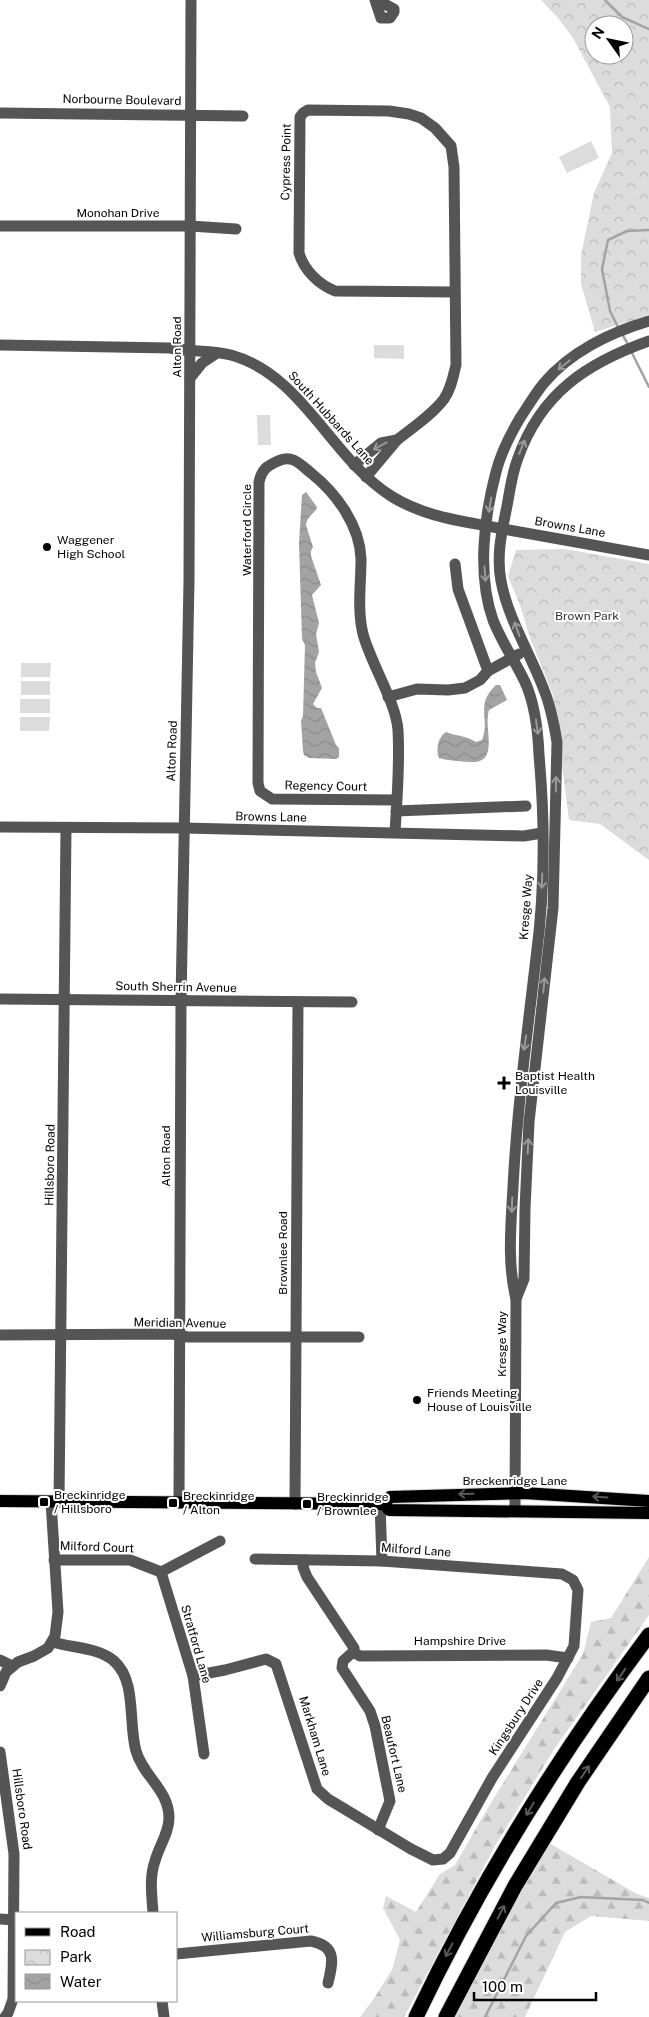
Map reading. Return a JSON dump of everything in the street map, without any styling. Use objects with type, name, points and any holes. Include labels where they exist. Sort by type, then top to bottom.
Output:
[{"type":"highway","points":[[416,2017],[486,1881],[549,1777],[649,1635]]},
{"type":"highway","points":[[446,2017],[520,1878],[578,1782],[649,1678]]},
{"type":"main road","name":"Breckenridge Lane","points":[[382,1504],[390,1496],[515,1493],[649,1501]]},
{"type":"main road","name":"Breckenridge Lane","points":[[0,1501],[382,1504],[389,1510],[649,1513]]},
{"type":"street","name":"Alton Road","points":[[179,1503],[181,1001],[187,741],[190,378],[190,0]]},
{"type":"street","name":"Cypress Point","points":[[366,477],[397,440],[433,411],[444,398],[451,384],[456,365],[454,167],[450,146],[435,128],[421,118],[389,111],[308,110],[303,113],[300,118],[299,253],[304,267],[325,287],[335,291],[455,292]]},
{"type":"street","name":"Norbourne Boulevard","points":[[0,113],[243,116]]},
{"type":"street","name":"Monohan Drive","points":[[0,226],[190,226],[236,229]]},
{"type":"street","name":"Kresge Way","points":[[516,1510],[516,1298],[511,1278],[515,1142],[521,1070],[542,907],[542,833],[537,725],[526,685],[494,621],[488,601],[484,550],[486,526],[496,472],[502,452],[509,436],[545,382],[560,368],[604,338],[649,321]]},
{"type":"street","name":"Kresge Way","points":[[516,1298],[524,1279],[529,1122],[553,908],[557,742],[545,692],[525,651],[501,581],[499,550],[517,460],[524,442],[536,421],[556,394],[567,384],[611,355],[645,342]]},
{"type":"street","name":"South Hubbards Lane","points":[[0,345],[170,348],[190,352],[217,352],[232,355],[245,360],[278,380],[292,393],[354,465],[366,477],[392,496],[413,508],[447,519],[486,526]]},
{"type":"street","points":[[190,378],[202,363],[217,352]]},
{"type":"street","name":"Cypress Point","points":[[354,465],[381,443],[397,440]]},
{"type":"street","name":"Waterford Circle","points":[[260,788],[260,482],[264,470],[283,458],[294,459],[327,487],[352,525],[359,542],[361,558],[361,622],[363,633],[398,730],[398,783],[395,832]]},
{"type":"street","name":"Browns Lane","points":[[486,526],[649,555]]},
{"type":"street","points":[[455,564],[458,589],[488,671]]},
{"type":"street","points":[[388,698],[417,689],[448,690],[465,688],[480,680],[488,671],[525,651]]},
{"type":"street","name":"Regency Court","points":[[260,788],[260,791],[272,799],[396,806],[526,806]]},
{"type":"street","name":"Browns Lane","points":[[0,827],[184,828],[524,836],[542,833]]},
{"type":"street","name":"Hillsboro Road","points":[[53,1642],[58,1612],[54,1560],[62,1335],[66,828]]},
{"type":"street","name":"South Sherrin Avenue","points":[[0,999],[352,1002]]},
{"type":"street","name":"Brownlee Road","points":[[295,1504],[298,1002]]},
{"type":"street","name":"Meridian Avenue","points":[[0,1335],[359,1337]]},
{"type":"street","points":[[382,1504],[382,1561]]},
{"type":"street","points":[[161,1572],[220,1542]]},
{"type":"street","name":"Milford Lane","points":[[255,1559],[382,1561],[562,1574],[573,1580]]},
{"type":"street","name":"Milford Court","points":[[54,1560],[130,1560],[161,1572]]},
{"type":"street","points":[[305,1560],[303,1567],[307,1577],[351,1643],[353,1652]]},
{"type":"street","name":"Stratford Lane","points":[[161,1572],[193,1676],[204,1754]]},
{"type":"street","name":"Kingsbury Drive","points":[[443,1859],[450,1853],[492,1778],[557,1678],[574,1646],[578,1595],[576,1584],[573,1580]]},
{"type":"street","points":[[0,1686],[6,1672],[12,1666],[42,1652],[53,1642],[105,1655],[119,1666],[129,1692],[132,1733],[137,1754],[143,1766],[163,1793],[169,1814],[168,1828],[154,1862],[151,1880],[154,1912]]},
{"type":"street","name":"Hampshire Drive","points":[[353,1652],[360,1656],[546,1654],[568,1658]]},
{"type":"street","name":"Beaufort Lane","points":[[353,1652],[343,1661],[342,1668],[370,1711],[389,1792],[390,1805],[378,1830]]},
{"type":"street","name":"Markham Lane","points":[[193,1676],[266,1659],[276,1664],[317,1789],[328,1799],[378,1830],[433,1860],[443,1859]]},
{"type":"street","points":[[0,1660],[12,1666]]},
{"type":"street","name":"Hillsboro Road","points":[[0,1752],[3,1798],[14,1854],[13,1999],[5,2017]]},
{"type":"street","points":[[0,1919],[14,1920]]},
{"type":"street","name":"Williamsburg Court","points":[[178,1954],[311,1941],[323,1945],[332,1955],[332,1967],[328,1983]]},
{"type":"street","points":[[162,2002],[164,2017]]},
{"type":"green space","points":[[541,0],[649,0],[649,315],[595,332],[581,284],[581,255],[594,193],[612,153],[610,107],[587,65],[634,65],[634,15],[584,15],[584,59],[573,38]]},
{"type":"green space","points":[[591,141],[599,158],[567,173],[559,157]]},
{"type":"green space","points":[[374,345],[404,345],[404,359],[374,358]]},
{"type":"green space","points":[[257,415],[270,415],[271,445],[258,445]]},
{"type":"green space","name":"Brown Park","points":[[565,549],[649,564],[649,860],[600,824],[569,820],[553,695],[508,576],[516,550]]},
{"type":"green space","points":[[21,663],[51,663],[50,677],[21,677]]},
{"type":"green space","points":[[21,681],[50,681],[50,695],[21,695]]},
{"type":"green space","points":[[20,699],[50,699],[50,713],[20,713]]},
{"type":"green space","points":[[20,717],[50,717],[49,731],[20,731]]},
{"type":"green space","points":[[649,1557],[649,1615],[553,1751],[495,1846],[404,2017],[360,2017],[392,1970],[400,1940],[383,1908],[386,1896],[416,1912],[440,1874],[455,1865],[489,1806],[583,1654],[591,1622],[611,1618]]},
{"type":"green space","points":[[549,1843],[637,1894],[649,1898],[649,1921],[591,1916],[565,1932],[525,2017],[453,2017],[530,1872]]},
{"type":"water","points":[[306,492],[317,507],[306,525],[313,547],[311,556],[321,585],[312,595],[319,623],[316,634],[319,652],[315,663],[322,688],[313,704],[317,708],[321,708],[336,745],[339,748],[339,757],[336,759],[309,758],[304,755],[303,751],[301,721],[303,716],[305,645],[302,639],[299,543],[302,495]]},
{"type":"water","points":[[496,685],[500,685],[507,700],[489,710],[489,744],[485,757],[479,761],[470,762],[439,758],[437,751],[438,743],[441,736],[446,732],[469,738],[476,742],[482,740],[485,725],[484,706],[489,692]]},
{"type":"waterway","points":[[605,0],[622,17],[649,29]]},
{"type":"waterway","points":[[619,329],[610,311],[602,269],[608,240],[627,231],[649,230]]},
{"type":"waterway","points":[[622,334],[629,346]]},
{"type":"waterway","points":[[631,351],[649,387]]},
{"type":"waterway","points":[[485,2017],[526,1936],[556,1903],[581,1897],[643,1900],[649,1903]]},
{"type":"place","name":"Waggener High School","points":[[47,547]]},
{"type":"place","name":"Baptist Health Louisville","points":[[504,1083]]},
{"type":"place","name":"Friends Meeting House of Louisville","points":[[417,1400]]},
{"type":"place","name":"Breckinridge / Hillsboro","points":[[44,1502]]},
{"type":"place","name":"Breckinridge / Alton","points":[[173,1503]]},
{"type":"place","name":"Breckinridge / Brownlee","points":[[307,1504]]}]
